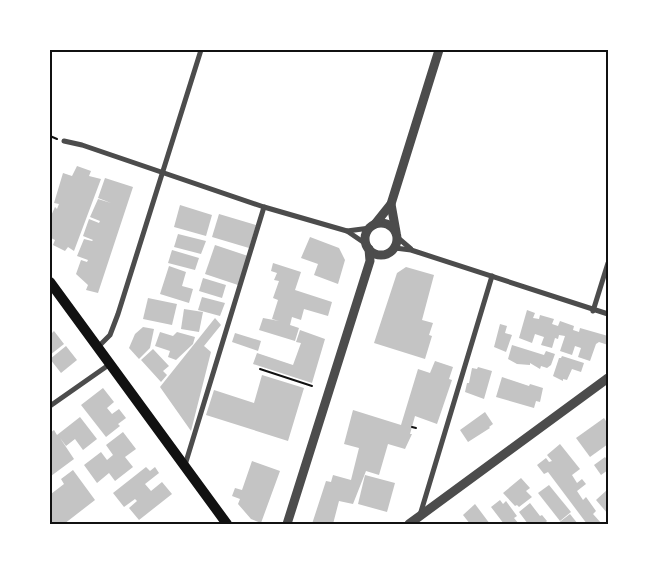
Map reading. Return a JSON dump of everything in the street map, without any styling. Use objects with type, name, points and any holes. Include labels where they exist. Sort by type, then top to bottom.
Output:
[{"type":"main road","points":[[50,282],[227,524]]},
{"type":"street","points":[[98,347],[110,335],[118,314],[201,50]]},
{"type":"street","points":[[287,524],[370,261],[366,236],[391,204],[439,50]]},
{"type":"street","points":[[64,141],[347,231],[367,247],[381,255]]},
{"type":"street","points":[[370,261],[391,252],[395,248],[397,235],[391,204]]},
{"type":"street","points":[[185,465],[264,206]]},
{"type":"street","points":[[347,231],[387,224],[411,250]]},
{"type":"street","points":[[395,248],[411,250],[593,311],[608,314]]},
{"type":"street","points":[[593,311],[608,263]]},
{"type":"street","points":[[420,516],[492,276]]},
{"type":"street","points":[[50,406],[110,364]]},
{"type":"street","points":[[409,524],[608,378]]},
{"type":"path","points":[[260,369],[312,386]]},
{"type":"path","points":[[412,427],[416,428]]},
{"type":"building","points":[[77,166],[91,171],[89,176],[101,179],[74,251],[68,247],[65,251],[53,245],[55,240],[51,238],[52,224],[50,223],[50,218],[55,207],[57,209],[59,204],[54,203],[63,173],[72,176]]},
{"type":"building","points":[[105,178],[133,187],[98,293],[86,290],[88,285],[76,274],[81,260],[87,262],[88,260],[77,256],[84,239],[93,240],[83,236],[89,219],[99,223],[100,221],[90,217],[98,199],[111,203],[98,198]]},
{"type":"building","points":[[180,205],[212,215],[206,236],[174,227]]},
{"type":"building","points":[[219,214],[256,225],[249,248],[212,237]]},
{"type":"building","points":[[178,234],[206,241],[201,254],[174,247]]},
{"type":"building","points":[[310,237],[339,248],[345,260],[338,284],[314,275],[318,264],[301,258]]},
{"type":"building","points":[[215,245],[248,256],[238,285],[205,274]]},
{"type":"building","points":[[172,250],[199,258],[195,270],[168,263]]},
{"type":"building","points":[[273,263],[301,272],[295,290],[332,302],[328,316],[304,309],[301,320],[292,317],[290,325],[299,328],[295,341],[259,330],[263,318],[279,321],[272,319],[278,300],[273,298],[279,281],[274,280],[277,273],[271,271]]},
{"type":"building","points":[[169,266],[186,272],[182,286],[193,289],[189,303],[160,294]]},
{"type":"building","points":[[406,267],[434,275],[422,320],[433,323],[429,335],[432,336],[425,359],[374,343],[397,273]]},
{"type":"building","points":[[203,278],[226,285],[222,298],[199,291]]},
{"type":"building","points":[[202,297],[225,303],[220,316],[198,310]]},
{"type":"building","points":[[148,298],[177,304],[172,325],[143,319]]},
{"type":"building","points":[[184,309],[203,312],[199,332],[181,329]]},
{"type":"building","points":[[527,310],[535,313],[533,318],[539,319],[540,315],[554,319],[552,324],[558,326],[560,321],[574,326],[573,330],[579,332],[580,328],[608,336],[608,345],[599,342],[596,344],[590,361],[578,357],[581,348],[575,346],[572,355],[560,351],[565,336],[559,335],[558,339],[555,338],[552,348],[541,345],[544,337],[535,334],[532,343],[519,338]]},
{"type":"building","points":[[215,318],[221,325],[204,346],[211,352],[191,431],[160,387]]},
{"type":"building","points":[[500,324],[507,326],[505,333],[512,335],[506,352],[494,347]]},
{"type":"building","points":[[143,327],[154,329],[150,348],[139,359],[129,348],[135,334]]},
{"type":"building","points":[[300,330],[325,339],[312,383],[253,364],[257,353],[293,365],[301,343],[296,342]]},
{"type":"building","points":[[54,331],[64,344],[50,355],[50,335]]},
{"type":"building","points":[[160,332],[173,336],[177,332],[195,337],[193,344],[176,360],[168,357],[170,351],[155,346]]},
{"type":"building","points":[[235,333],[261,341],[258,351],[232,342]]},
{"type":"building","points":[[512,345],[544,355],[546,351],[555,354],[551,365],[547,368],[541,366],[540,369],[530,363],[530,365],[517,364],[508,359]]},
{"type":"building","points":[[66,346],[77,360],[61,373],[50,359]]},
{"type":"building","points":[[153,349],[169,366],[163,371],[167,375],[161,382],[141,360]]},
{"type":"building","points":[[562,356],[584,363],[581,372],[572,369],[567,380],[563,379],[563,381],[553,376],[559,358]]},
{"type":"building","points":[[435,361],[453,367],[449,379],[452,380],[437,424],[415,416],[410,434],[412,434],[405,449],[388,444],[379,475],[366,471],[353,504],[339,501],[333,524],[312,524],[326,481],[331,482],[333,475],[351,480],[359,448],[344,444],[353,410],[401,425],[418,369],[430,373]]},
{"type":"building","points":[[478,367],[492,371],[484,399],[465,392],[472,368],[477,369]]},
{"type":"building","points":[[262,375],[304,388],[288,441],[206,415],[214,390],[254,403]]},
{"type":"building","points":[[502,377],[529,386],[530,384],[543,388],[540,402],[536,401],[534,408],[496,397]]},
{"type":"building","points":[[103,388],[114,402],[107,408],[112,414],[119,409],[126,418],[118,424],[120,426],[106,437],[81,405]]},
{"type":"building","points":[[485,412],[493,424],[468,442],[460,430]]},
{"type":"building","points":[[80,417],[97,439],[83,450],[75,439],[66,446],[60,438],[74,459],[51,476],[50,433],[54,430],[57,435]]},
{"type":"building","points":[[604,418],[608,424],[608,444],[590,457],[576,438]]},
{"type":"building","points":[[123,432],[136,449],[125,457],[133,467],[115,481],[109,473],[97,483],[84,465],[101,452],[107,460],[113,455],[106,445]]},
{"type":"building","points":[[560,444],[580,469],[572,475],[577,483],[582,479],[586,484],[577,491],[583,500],[586,497],[596,511],[593,514],[602,524],[587,524],[548,472],[544,474],[537,465],[546,458],[549,462],[552,461],[547,455]]},
{"type":"building","points":[[605,457],[608,461],[608,470],[601,475],[594,465]]},
{"type":"building","points":[[252,461],[280,471],[261,523],[251,519],[238,504],[240,499],[232,496],[235,488],[242,490]]},
{"type":"building","points":[[146,467],[150,471],[155,467],[159,473],[145,484],[151,491],[162,482],[172,494],[139,520],[129,508],[137,501],[135,499],[124,507],[113,493]]},
{"type":"building","points":[[73,470],[95,500],[64,524],[50,524],[50,492],[51,494],[64,484],[61,479]]},
{"type":"building","points":[[365,475],[395,483],[387,512],[358,504]]},
{"type":"building","points":[[521,478],[530,488],[526,491],[532,497],[519,507],[515,506],[503,493]]},
{"type":"building","points":[[549,485],[571,512],[560,521],[538,493]]},
{"type":"building","points":[[608,489],[608,514],[596,500]]},
{"type":"building","points":[[500,500],[503,504],[506,501],[517,516],[514,518],[519,524],[504,524],[491,507]]},
{"type":"building","points":[[530,503],[540,516],[542,515],[547,521],[544,524],[528,524],[519,512]]},
{"type":"building","points":[[475,504],[490,524],[470,524],[463,515]]},
{"type":"building","points":[[570,514],[578,524],[557,524]]}]
